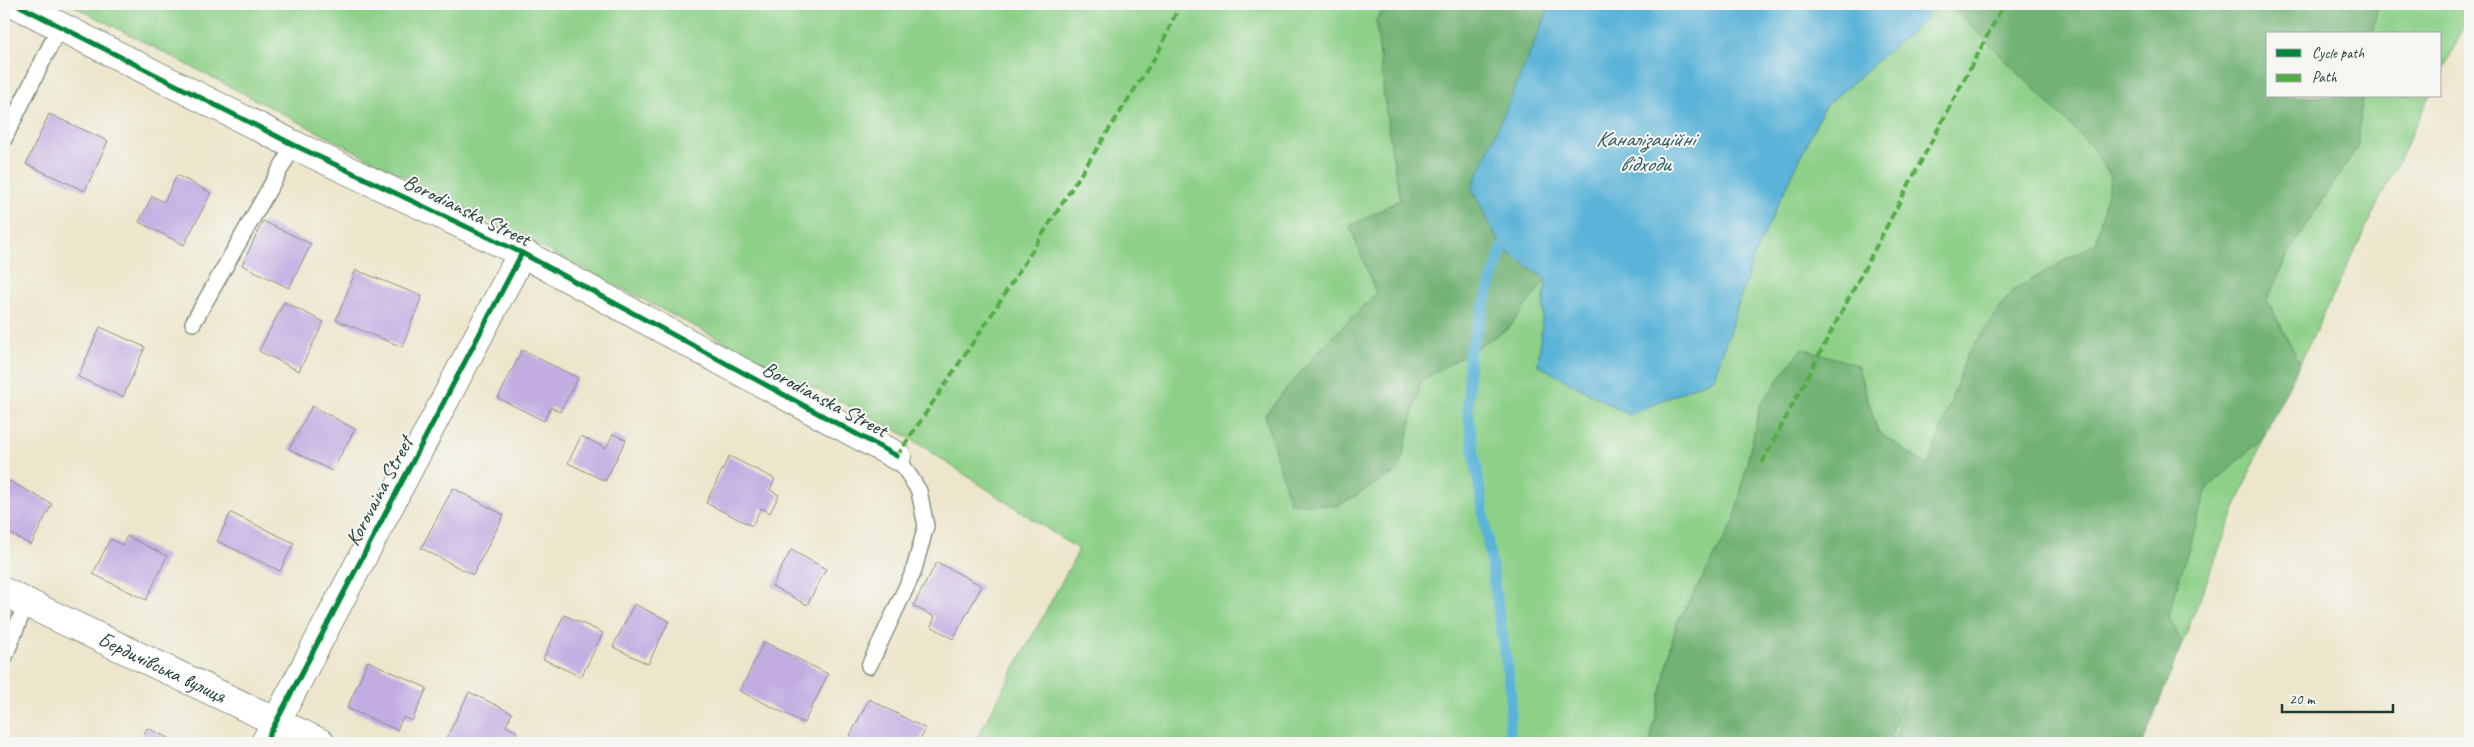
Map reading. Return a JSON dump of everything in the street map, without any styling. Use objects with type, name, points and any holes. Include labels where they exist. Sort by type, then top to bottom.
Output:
[{"type":"street","name":"Borodianska Street","points":[[16,4],[294,145],[522,254],[897,456]]},
{"type":"street","name":"Korovaina Street","points":[[271,732],[522,254]]},
{"type":"street","name":"Бердичівська вулиця","points":[[15,598],[271,732],[321,743]]},
{"type":"lane","points":[[4,139],[60,26]]},
{"type":"lane","points":[[193,323],[294,145]]},
{"type":"lane","points":[[868,666],[913,572],[926,526],[919,491],[897,456]]},
{"type":"lane","points":[[4,659],[15,598]]},
{"type":"green space","points":[[70,4],[1389,4],[1376,20],[1386,113],[1400,200],[1350,226],[1376,293],[1320,349],[1265,415],[1399,470],[1421,381],[1509,328],[1546,279],[1538,365],[1629,415],[1714,378],[1754,256],[1824,107],[1927,18],[1928,4],[1949,4],[2090,145],[2111,176],[2096,243],[2013,290],[1967,355],[1928,467],[1878,432],[1857,365],[1802,349],[1760,406],[1734,522],[1676,625],[1650,743],[974,743],[1079,550],[905,435]]},
{"type":"green space","points":[[1389,4],[1551,4],[1472,188],[1502,248],[1546,279],[1509,328],[1421,381],[1399,470],[1338,506],[1290,503],[1265,415],[1320,349],[1376,293],[1350,226],[1400,200],[1386,113],[1376,20]]},
{"type":"green space","points":[[1949,4],[2378,4],[2372,32],[2266,32],[2266,98],[2362,98],[2358,146],[2290,250],[2267,300],[2300,363],[2263,438],[2207,489],[2168,615],[2182,644],[2143,743],[1895,743],[1906,693],[1888,743],[1650,743],[1676,625],[1734,522],[1760,405],[1802,348],[1857,365],[1878,432],[1928,466],[1967,355],[2013,290],[2096,243],[2111,176],[2090,145]]},
{"type":"green space","points":[[2378,4],[2470,4],[2470,15],[2442,72],[2442,32],[2372,32]]},
{"type":"green space","points":[[2362,98],[2429,98],[2300,363],[2267,300],[2290,250],[2358,146]]},
{"type":"green space","points":[[2263,438],[2182,644],[2168,615],[2207,489]]},
{"type":"green space","points":[[1908,687],[1896,743],[1888,743]]},
{"type":"water","name":"Каналізаційні відходи","points":[[1551,4],[1928,4],[1927,18],[1824,107],[1754,256],[1714,378],[1629,415],[1538,365],[1546,279],[1502,248],[1472,188]]},
{"type":"building","points":[[49,114],[108,141],[85,191],[26,164]]},
{"type":"building","points":[[177,175],[211,193],[184,245],[139,222],[152,196],[164,202]]},
{"type":"building","points":[[263,221],[311,244],[289,288],[242,265]]},
{"type":"building","points":[[356,270],[422,296],[402,347],[336,320]]},
{"type":"building","points":[[284,302],[324,322],[299,371],[259,351]]},
{"type":"building","points":[[100,327],[145,347],[123,397],[78,377]]},
{"type":"building","points":[[522,350],[578,378],[560,412],[551,407],[544,421],[498,398]]},
{"type":"building","points":[[312,406],[355,429],[332,471],[289,449]]},
{"type":"building","points":[[613,434],[626,440],[605,481],[568,463],[581,436],[606,448]]},
{"type":"building","points":[[729,456],[775,479],[770,490],[779,495],[770,513],[761,508],[752,526],[706,503]]},
{"type":"building","points":[[4,478],[52,504],[31,545],[4,530]]},
{"type":"building","points":[[453,488],[504,515],[473,575],[421,548]]},
{"type":"building","points":[[231,513],[294,543],[280,571],[217,541]]},
{"type":"building","points":[[127,536],[167,556],[146,600],[93,574],[110,539],[122,545]]},
{"type":"building","points":[[791,550],[826,569],[807,605],[772,586]]},
{"type":"building","points":[[937,562],[982,586],[953,639],[931,626],[935,617],[913,606]]},
{"type":"building","points":[[634,604],[669,621],[648,664],[613,647]]},
{"type":"building","points":[[564,615],[603,633],[581,677],[543,659]]},
{"type":"building","points":[[764,642],[828,674],[804,723],[740,691]]},
{"type":"building","points":[[368,661],[427,688],[412,721],[403,717],[397,730],[347,708]]},
{"type":"building","points":[[469,692],[512,713],[506,726],[517,732],[512,743],[444,743]]},
{"type":"building","points":[[869,699],[926,729],[918,743],[846,743]]},
{"type":"building","points":[[147,728],[180,743],[140,743]]},
{"type":"waterway","points":[[1502,248],[1469,353],[1468,413],[1511,692],[1509,743]]},
{"type":"marked path","points":[[897,456],[990,317],[1159,51],[1180,4]]},
{"type":"marked path","points":[[1762,463],[2004,4]]},
{"type":"cycle path","points":[[16,4],[294,145],[522,253],[897,456]]},
{"type":"cycle path","points":[[265,743],[522,253]]}]
